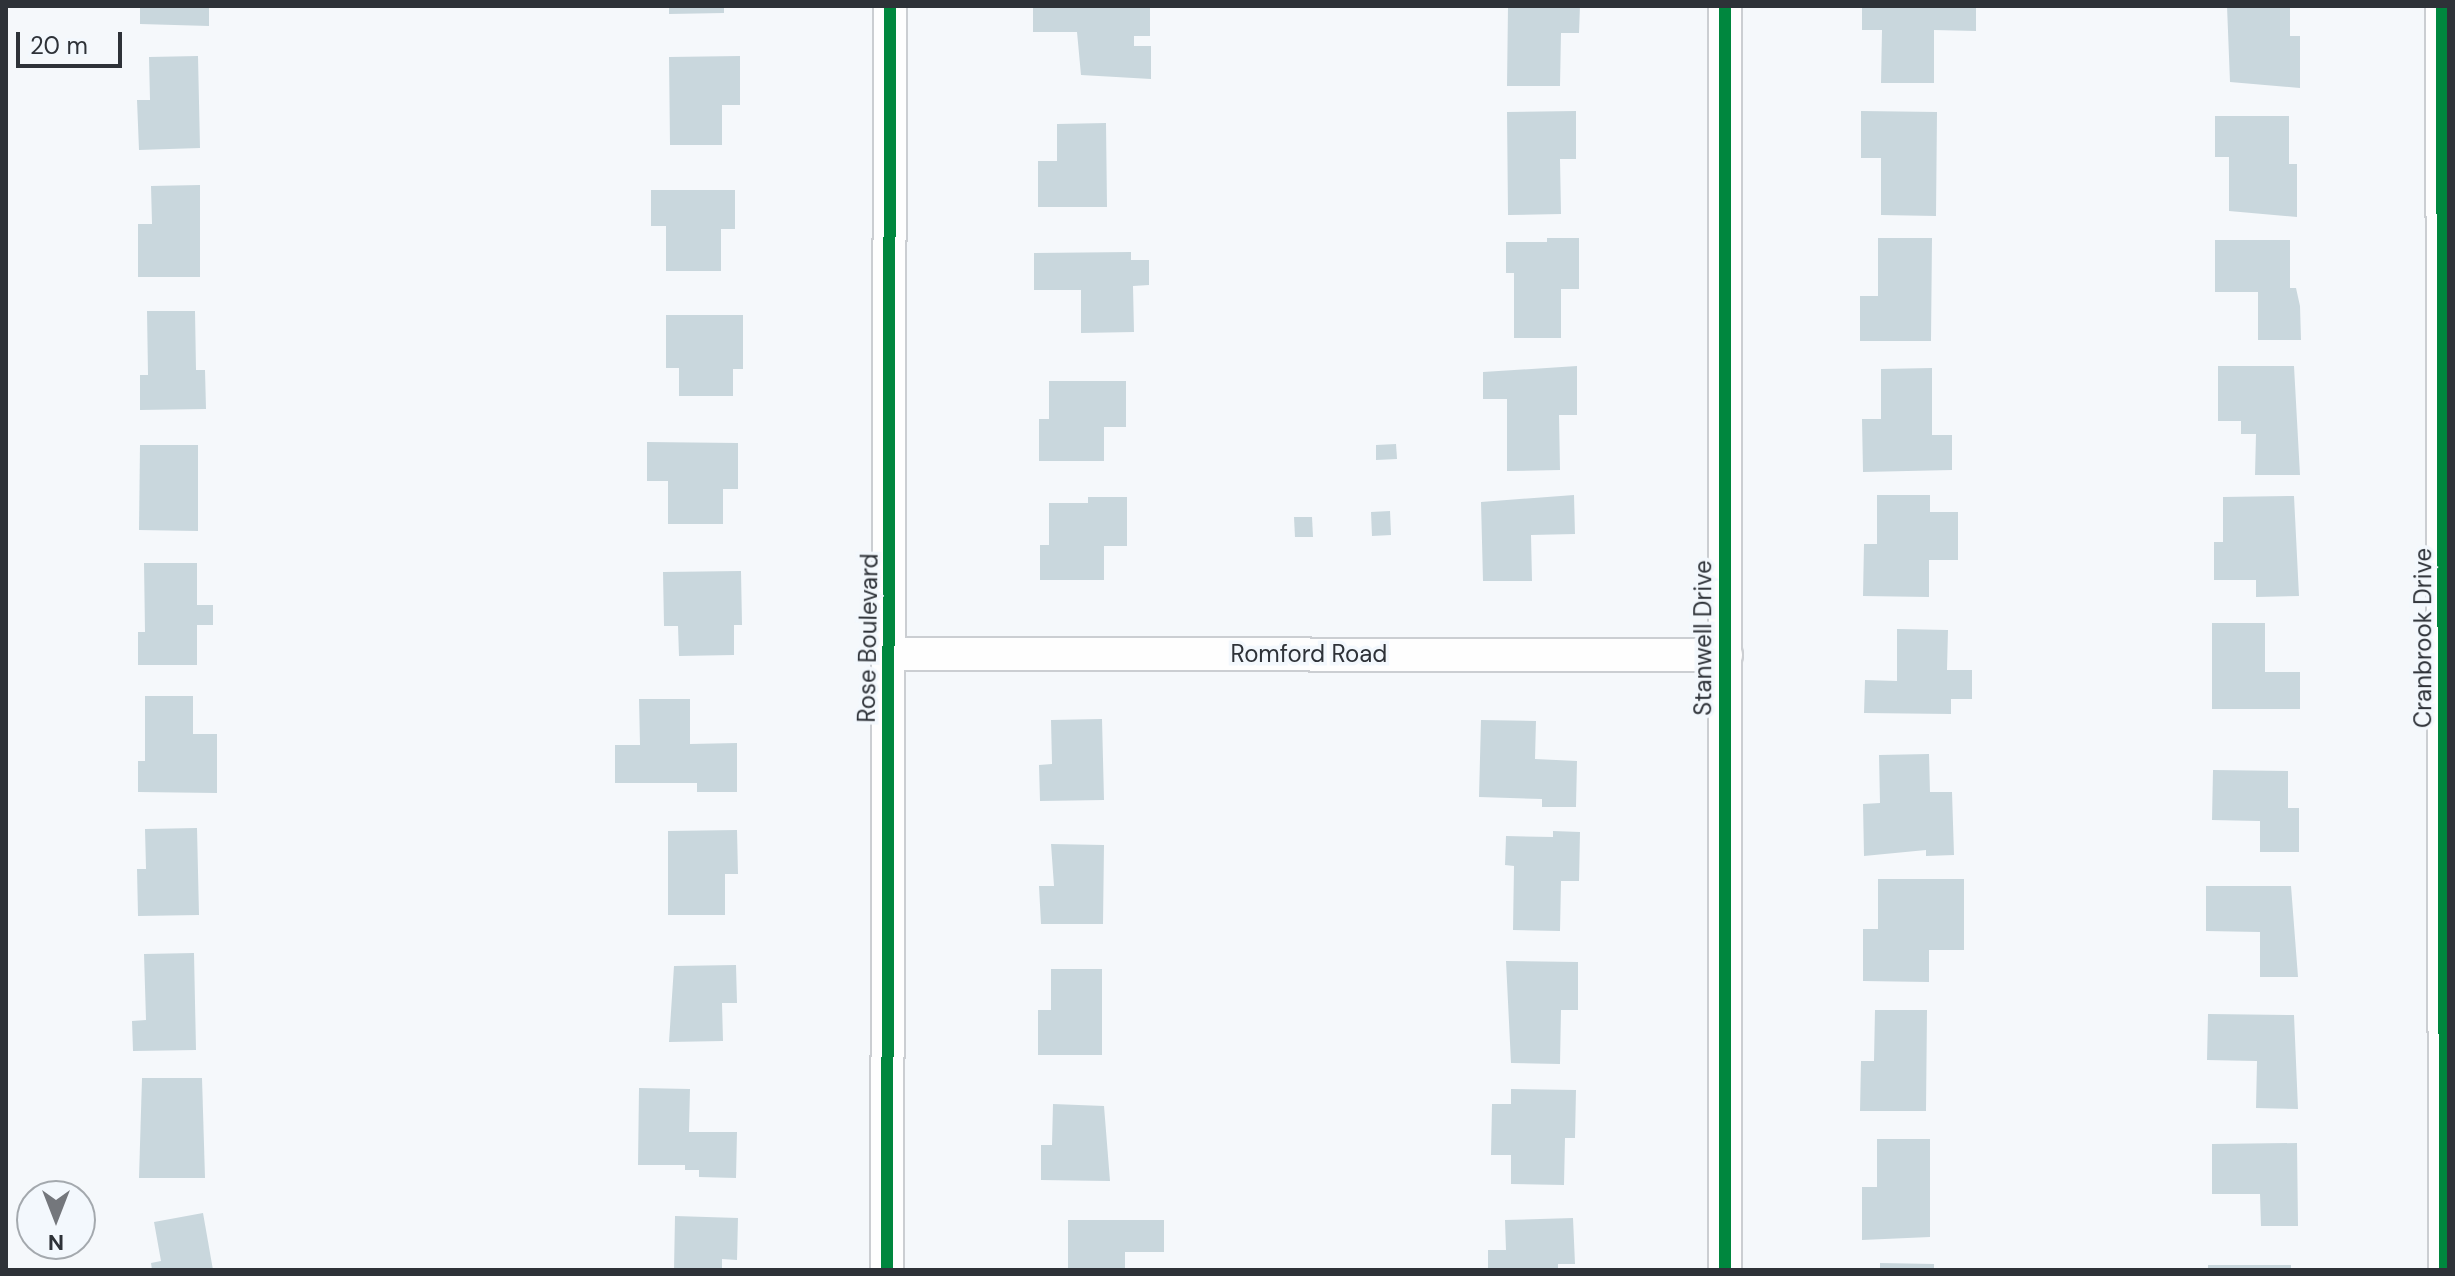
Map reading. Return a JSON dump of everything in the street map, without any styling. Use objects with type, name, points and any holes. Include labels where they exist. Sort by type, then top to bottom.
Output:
[{"type":"street","name":"Rose Boulevard","points":[[887,1270],[892,654],[890,6]]},
{"type":"street","name":"Stanwell Drive","points":[[1725,6],[1725,1270]]},
{"type":"street","name":"Cranbrook Drive","points":[[2442,6],[2445,1270]]},
{"type":"street","name":"Romford Road","points":[[892,654],[1726,655]]},
{"type":"building","points":[[140,6],[209,6],[209,26],[140,24]]},
{"type":"building","points":[[669,6],[724,6],[724,13],[669,14]]},
{"type":"building","points":[[1033,6],[1150,6],[1150,36],[1134,36],[1134,46],[1151,46],[1151,79],[1081,75],[1077,32],[1033,32]]},
{"type":"building","points":[[1508,6],[1580,6],[1579,33],[1561,33],[1560,86],[1507,86]]},
{"type":"building","points":[[1862,6],[1976,6],[1976,31],[1934,30],[1934,83],[1881,83],[1882,30],[1862,30]]},
{"type":"building","points":[[2227,6],[2290,6],[2290,36],[2300,36],[2300,88],[2230,82]]},
{"type":"building","points":[[198,56],[200,148],[139,150],[137,100],[150,100],[149,57]]},
{"type":"building","points":[[740,56],[740,105],[722,105],[722,145],[670,145],[669,57]]},
{"type":"building","points":[[1576,111],[1576,159],[1560,159],[1561,214],[1508,215],[1507,112]]},
{"type":"building","points":[[1861,111],[1937,112],[1936,216],[1881,215],[1881,158],[1861,158]]},
{"type":"building","points":[[2215,116],[2289,116],[2289,164],[2297,164],[2297,217],[2229,211],[2229,157],[2215,157]]},
{"type":"building","points":[[1106,123],[1107,207],[1038,207],[1038,161],[1057,161],[1057,124]]},
{"type":"building","points":[[200,185],[200,277],[138,277],[138,224],[152,224],[151,186]]},
{"type":"building","points":[[651,190],[735,190],[735,229],[721,229],[721,271],[666,271],[666,226],[651,226]]},
{"type":"building","points":[[1547,238],[1579,238],[1579,289],[1561,289],[1561,338],[1514,338],[1514,273],[1506,273],[1506,242],[1547,242]]},
{"type":"building","points":[[1878,238],[1932,238],[1931,341],[1860,341],[1860,296],[1878,296]]},
{"type":"building","points":[[2215,240],[2290,240],[2290,288],[2296,288],[2300,306],[2301,340],[2258,340],[2258,292],[2215,292]]},
{"type":"building","points":[[1131,252],[1131,260],[1149,260],[1149,285],[1133,286],[1134,332],[1081,333],[1081,290],[1034,290],[1034,253]]},
{"type":"building","points":[[147,311],[195,311],[196,370],[205,370],[206,409],[140,410],[140,375],[148,375]]},
{"type":"building","points":[[666,315],[743,315],[743,369],[733,369],[733,396],[679,396],[679,368],[666,368]]},
{"type":"building","points":[[1577,366],[1577,415],[1559,415],[1560,470],[1507,471],[1507,399],[1483,399],[1483,372]]},
{"type":"building","points":[[2218,366],[2294,366],[2300,475],[2255,475],[2256,434],[2241,434],[2241,421],[2218,421]]},
{"type":"building","points":[[1932,368],[1932,435],[1952,435],[1952,470],[1863,472],[1862,419],[1881,419],[1881,369]]},
{"type":"building","points":[[1049,381],[1126,381],[1126,427],[1104,427],[1104,461],[1039,461],[1039,419],[1049,419]]},
{"type":"building","points":[[647,442],[738,443],[738,489],[723,489],[723,524],[668,524],[668,481],[647,481]]},
{"type":"building","points":[[1396,444],[1397,459],[1376,460],[1376,445]]},
{"type":"building","points":[[140,445],[198,445],[198,531],[139,530]]},
{"type":"building","points":[[1574,495],[1575,534],[1531,535],[1532,581],[1483,581],[1481,502]]},
{"type":"building","points":[[1877,495],[1930,495],[1930,512],[1958,512],[1958,560],[1929,560],[1929,597],[1863,596],[1864,544],[1877,544]]},
{"type":"building","points":[[2294,496],[2299,596],[2256,597],[2256,580],[2214,580],[2214,542],[2223,542],[2223,497]]},
{"type":"building","points":[[1088,497],[1127,497],[1127,546],[1104,546],[1104,580],[1040,580],[1040,545],[1049,545],[1049,503],[1088,503]]},
{"type":"building","points":[[1390,511],[1391,535],[1372,536],[1371,512]]},
{"type":"building","points":[[1294,517],[1312,517],[1313,537],[1295,537]]},
{"type":"building","points":[[144,563],[197,563],[197,605],[213,605],[213,625],[197,625],[197,665],[138,665],[138,632],[145,632]]},
{"type":"building","points":[[741,571],[742,625],[734,625],[734,655],[679,656],[678,626],[664,626],[663,572]]},
{"type":"building","points":[[2212,623],[2265,623],[2265,672],[2300,672],[2300,709],[2212,709]]},
{"type":"building","points":[[1897,629],[1948,630],[1947,670],[1972,670],[1972,699],[1951,699],[1951,714],[1864,713],[1865,680],[1897,681]]},
{"type":"building","points":[[145,696],[193,696],[193,734],[217,734],[217,793],[138,792],[138,761],[145,761]]},
{"type":"building","points":[[639,699],[690,699],[690,744],[737,743],[737,792],[697,792],[697,783],[615,783],[615,745],[640,745]]},
{"type":"building","points":[[1102,719],[1104,800],[1040,801],[1039,765],[1052,764],[1051,720]]},
{"type":"building","points":[[1481,720],[1536,721],[1535,759],[1577,761],[1576,807],[1542,807],[1542,799],[1479,797]]},
{"type":"building","points":[[1929,754],[1930,792],[1952,792],[1954,855],[1926,856],[1926,850],[1864,856],[1863,804],[1880,803],[1879,755]]},
{"type":"building","points":[[2213,770],[2288,771],[2288,808],[2299,808],[2299,852],[2260,852],[2260,821],[2212,820]]},
{"type":"building","points":[[197,828],[199,915],[138,916],[137,869],[146,869],[145,829]]},
{"type":"building","points":[[737,830],[738,874],[725,874],[725,915],[668,915],[668,831]]},
{"type":"building","points":[[1553,831],[1580,832],[1579,881],[1561,881],[1560,931],[1513,930],[1514,866],[1505,865],[1506,836],[1553,837]]},
{"type":"building","points":[[1051,844],[1104,845],[1103,924],[1041,924],[1039,886],[1054,886]]},
{"type":"building","points":[[1878,879],[1964,879],[1964,950],[1929,950],[1929,982],[1863,981],[1863,929],[1878,929]]},
{"type":"building","points":[[2206,886],[2291,886],[2298,977],[2260,977],[2260,932],[2206,931]]},
{"type":"building","points":[[194,953],[196,1050],[133,1051],[132,1021],[146,1020],[144,954]]},
{"type":"building","points":[[1506,961],[1578,962],[1578,1010],[1561,1010],[1560,1064],[1511,1063]]},
{"type":"building","points":[[736,965],[737,1003],[722,1003],[723,1041],[669,1042],[674,966]]},
{"type":"building","points":[[1051,969],[1102,969],[1102,1055],[1038,1055],[1038,1010],[1051,1010]]},
{"type":"building","points":[[1875,1010],[1927,1010],[1926,1111],[1860,1111],[1861,1061],[1874,1061]]},
{"type":"building","points":[[2208,1014],[2294,1015],[2298,1109],[2256,1108],[2257,1061],[2207,1060]]},
{"type":"building","points":[[142,1078],[202,1078],[205,1178],[139,1178]]},
{"type":"building","points":[[639,1088],[690,1089],[689,1132],[737,1132],[736,1178],[699,1177],[699,1170],[685,1170],[685,1165],[638,1165]]},
{"type":"building","points":[[1511,1089],[1576,1090],[1575,1138],[1565,1138],[1564,1185],[1511,1184],[1511,1155],[1491,1155],[1492,1104],[1511,1104]]},
{"type":"building","points":[[1053,1104],[1104,1106],[1110,1181],[1041,1180],[1041,1145],[1052,1145]]},
{"type":"building","points":[[1877,1139],[1930,1139],[1930,1237],[1862,1240],[1862,1187],[1877,1187]]},
{"type":"building","points":[[2297,1143],[2298,1226],[2261,1226],[2260,1194],[2212,1194],[2212,1144]]},
{"type":"building","points":[[203,1213],[213,1270],[152,1270],[151,1263],[161,1261],[154,1222]]},
{"type":"building","points":[[675,1216],[738,1218],[737,1260],[722,1259],[722,1270],[674,1270]]},
{"type":"building","points":[[1573,1218],[1575,1264],[1558,1264],[1558,1270],[1488,1270],[1488,1250],[1506,1250],[1505,1220]]},
{"type":"building","points":[[1068,1220],[1164,1220],[1164,1252],[1125,1252],[1125,1270],[1068,1270]]},
{"type":"building","points":[[1880,1263],[1934,1264],[1934,1270],[1880,1270]]},
{"type":"building","points":[[2208,1265],[2291,1265],[2291,1270],[2208,1270]]},
{"type":"cycle path","points":[[887,1270],[890,6]]},
{"type":"cycle path","points":[[1725,6],[1725,1270]]},
{"type":"cycle path","points":[[2442,6],[2445,1270]]}]
